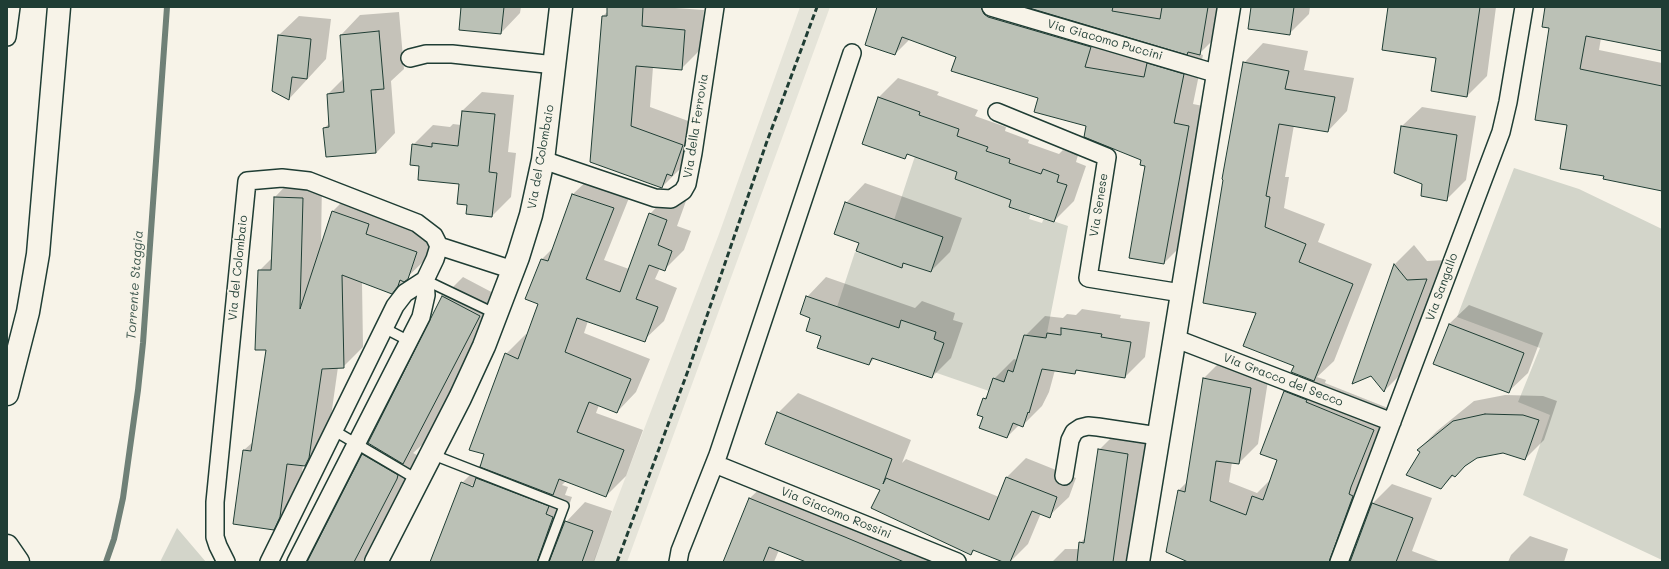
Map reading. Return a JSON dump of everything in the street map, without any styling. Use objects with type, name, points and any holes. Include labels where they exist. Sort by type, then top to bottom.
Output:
[{"type":"main road","points":[[7,394],[31,296],[38,254],[60,7]]},
{"type":"main road","name":"Via del Colombaio","points":[[376,562],[463,391],[497,315],[513,270],[530,215],[543,160],[561,7]]},
{"type":"main road","points":[[1138,562],[1229,7]]},
{"type":"main road","points":[[7,357],[21,339]]},
{"type":"main road","points":[[7,546],[18,562]]},
{"type":"main road","points":[[7,560],[15,562]]},
{"type":"street","points":[[7,37],[11,7]]},
{"type":"street","name":"Via della Ferrovia","points":[[543,160],[655,198],[671,199],[683,191],[687,184],[715,7]]},
{"type":"street","name":"Via Giacomo Puccini","points":[[991,7],[1218,74]]},
{"type":"street","name":"Via Sangallo","points":[[1339,562],[1501,132],[1508,102],[1524,7]]},
{"type":"street","points":[[678,562],[680,551],[715,464],[852,53]]},
{"type":"street","points":[[410,58],[426,54],[452,54],[555,66]]},
{"type":"street","name":"Via Senese","points":[[997,112],[1106,157],[1088,278],[1181,293]]},
{"type":"street","name":"Via del Colombaio","points":[[226,562],[215,537],[215,502],[247,181],[282,178],[308,181],[417,222],[434,236],[439,246]]},
{"type":"street","points":[[296,562],[424,310],[426,294],[425,280],[435,259],[439,246],[513,270]]},
{"type":"street","points":[[269,562],[333,430],[400,299],[408,290],[425,280]]},
{"type":"street","name":"Via Gracco del Secco","points":[[1174,338],[1392,422]]},
{"type":"street","points":[[1064,476],[1070,440],[1074,432],[1080,428],[1088,426],[1098,427],[1158,436]]},
{"type":"street","name":"Via Giacomo Rossini","points":[[715,464],[956,562]]},
{"type":"lane","points":[[425,280],[497,315]]},
{"type":"lane","points":[[384,328],[409,341]]},
{"type":"lane","points":[[333,430],[418,480]]},
{"type":"lane","points":[[431,454],[564,506],[543,562]]},
{"type":"shaded area","points":[[800,7],[830,7],[627,562],[593,562],[719,234]]},
{"type":"shaded area","points":[[916,153],[958,169],[955,179],[968,184],[979,181],[977,188],[988,192],[989,189],[1013,197],[1009,207],[1021,212],[1023,206],[1032,209],[1029,219],[1042,223],[1044,218],[1068,226],[1046,338],[1024,335],[1013,372],[1008,370],[1004,382],[993,378],[989,391],[934,372],[944,343],[934,339],[936,332],[901,320],[898,331],[837,307],[855,252],[867,255],[869,251],[931,272],[943,237],[894,220]]},
{"type":"shaded area","points":[[1514,168],[1579,189],[1662,229],[1662,560],[1523,495],[1550,415],[1518,402],[1540,348],[1457,317]]},
{"type":"shaded area","points":[[177,528],[206,562],[160,562]]},
{"type":"building","points":[[461,7],[504,7],[501,34],[459,30]]},
{"type":"building","points":[[607,7],[643,7],[642,26],[685,30],[682,70],[636,66],[631,126],[683,145],[672,176],[667,174],[662,188],[590,162],[602,16],[607,16]]},
{"type":"building","points":[[877,7],[981,7],[984,14],[988,17],[1091,47],[1085,67],[1144,77],[1147,63],[1184,74],[1174,123],[1189,126],[1164,264],[1129,258],[1145,166],[1140,165],[1141,160],[1084,137],[1086,126],[1034,112],[1038,98],[951,71],[956,57],[902,37],[895,55],[865,45]]},
{"type":"building","points":[[1026,7],[1113,7],[1112,11],[1160,19],[1162,7],[1208,7],[1200,55],[1188,52],[1187,55]]},
{"type":"building","points":[[1251,7],[1294,7],[1290,35],[1248,29]]},
{"type":"building","points":[[1388,7],[1480,7],[1467,97],[1431,91],[1436,58],[1382,50]]},
{"type":"building","points":[[1545,7],[1662,7],[1662,51],[1586,36],[1580,69],[1662,86],[1662,191],[1603,179],[1604,176],[1560,169],[1567,125],[1535,120],[1549,28],[1542,27]]},
{"type":"building","points":[[379,31],[384,89],[371,90],[376,153],[326,157],[323,128],[329,127],[327,94],[344,92],[340,35]]},
{"type":"building","points":[[278,35],[311,39],[307,79],[292,77],[289,100],[272,91]]},
{"type":"building","points":[[1243,62],[1289,71],[1285,89],[1335,97],[1328,132],[1279,124],[1266,196],[1270,197],[1265,227],[1306,244],[1299,262],[1353,284],[1314,381],[1291,372],[1294,366],[1243,346],[1256,313],[1203,303],[1222,179]]},
{"type":"building","points":[[878,97],[920,112],[919,115],[959,129],[957,136],[988,147],[986,151],[1010,159],[1009,163],[1041,174],[1043,169],[1059,175],[1057,182],[1067,185],[1054,222],[1009,207],[1011,200],[955,179],[957,172],[907,154],[905,159],[862,144]]},
{"type":"building","points":[[462,111],[495,114],[489,172],[497,173],[492,217],[466,214],[467,205],[457,204],[459,184],[418,180],[419,166],[410,165],[412,144],[432,147],[432,143],[458,146]]},
{"type":"building","points":[[1401,126],[1457,135],[1447,201],[1421,196],[1422,184],[1394,173]]},
{"type":"building","points":[[572,194],[614,208],[586,279],[620,292],[649,213],[667,220],[658,245],[672,251],[665,271],[649,265],[636,299],[658,307],[645,342],[577,318],[565,352],[631,379],[617,413],[589,402],[577,432],[624,450],[606,497],[559,479],[553,495],[480,467],[484,454],[469,450],[505,353],[518,359],[538,304],[525,299],[541,259],[548,261]]},
{"type":"building","points":[[274,197],[303,198],[300,309],[332,211],[369,224],[366,234],[417,252],[408,279],[404,282],[400,280],[398,286],[392,294],[342,275],[344,368],[322,369],[309,458],[305,466],[287,464],[280,517],[274,530],[233,524],[243,450],[251,451],[266,350],[255,350],[258,270],[271,270]]},
{"type":"building","points":[[845,202],[943,237],[931,272],[903,263],[902,268],[856,251],[859,243],[834,234]]},
{"type":"building","points":[[1394,264],[1407,280],[1427,279],[1384,392],[1371,376],[1352,384]]},
{"type":"building","points":[[442,296],[480,316],[403,464],[368,443]]},
{"type":"building","points":[[806,296],[899,328],[901,320],[936,332],[934,339],[944,343],[932,378],[872,358],[869,365],[817,348],[821,336],[806,331],[810,318],[800,314]]},
{"type":"building","points":[[1449,324],[1524,353],[1509,393],[1433,364]]},
{"type":"building","points":[[1061,328],[1102,334],[1101,337],[1131,342],[1125,378],[1076,370],[1075,374],[1042,369],[1029,413],[1028,412],[1023,427],[1013,423],[1007,438],[979,428],[983,417],[977,415],[983,398],[986,399],[993,378],[1004,382],[1008,370],[1013,372],[1024,335],[1046,338],[1047,333],[1061,335]]},
{"type":"building","points":[[1203,378],[1251,388],[1239,464],[1216,461],[1210,501],[1246,515],[1252,496],[1263,500],[1277,460],[1260,454],[1284,391],[1307,400],[1306,402],[1374,430],[1351,487],[1349,494],[1353,496],[1329,562],[1188,562],[1166,552],[1178,490],[1185,492]]},
{"type":"building","points":[[777,412],[892,459],[883,484],[886,478],[989,520],[1006,477],[1057,497],[1050,518],[1032,511],[1010,562],[1003,562],[973,550],[971,555],[871,508],[880,490],[765,444]]},
{"type":"building","points":[[1485,414],[1523,415],[1539,420],[1525,460],[1503,453],[1477,458],[1465,466],[1455,477],[1452,475],[1441,489],[1406,475],[1420,452],[1417,450],[1453,421]]},
{"type":"building","points":[[1098,449],[1128,454],[1113,562],[1077,562],[1079,542],[1084,543]]},
{"type":"building","points":[[362,454],[398,475],[397,479],[354,562],[307,562]]},
{"type":"building","points":[[476,478],[549,506],[546,514],[553,517],[537,562],[430,562],[461,482],[473,487]]},
{"type":"building","points":[[749,498],[904,562],[806,562],[769,547],[763,562],[723,562]]},
{"type":"building","points":[[1372,503],[1413,518],[1396,562],[1350,562]]},
{"type":"building","points":[[565,521],[593,531],[582,562],[549,562]]},
{"type":"waterway","name":"Torrente Staggia","points":[[106,562],[114,539],[123,498],[138,390],[143,343],[167,7]]},
{"type":"railway","points":[[617,562],[689,368],[766,144],[817,7]]}]
